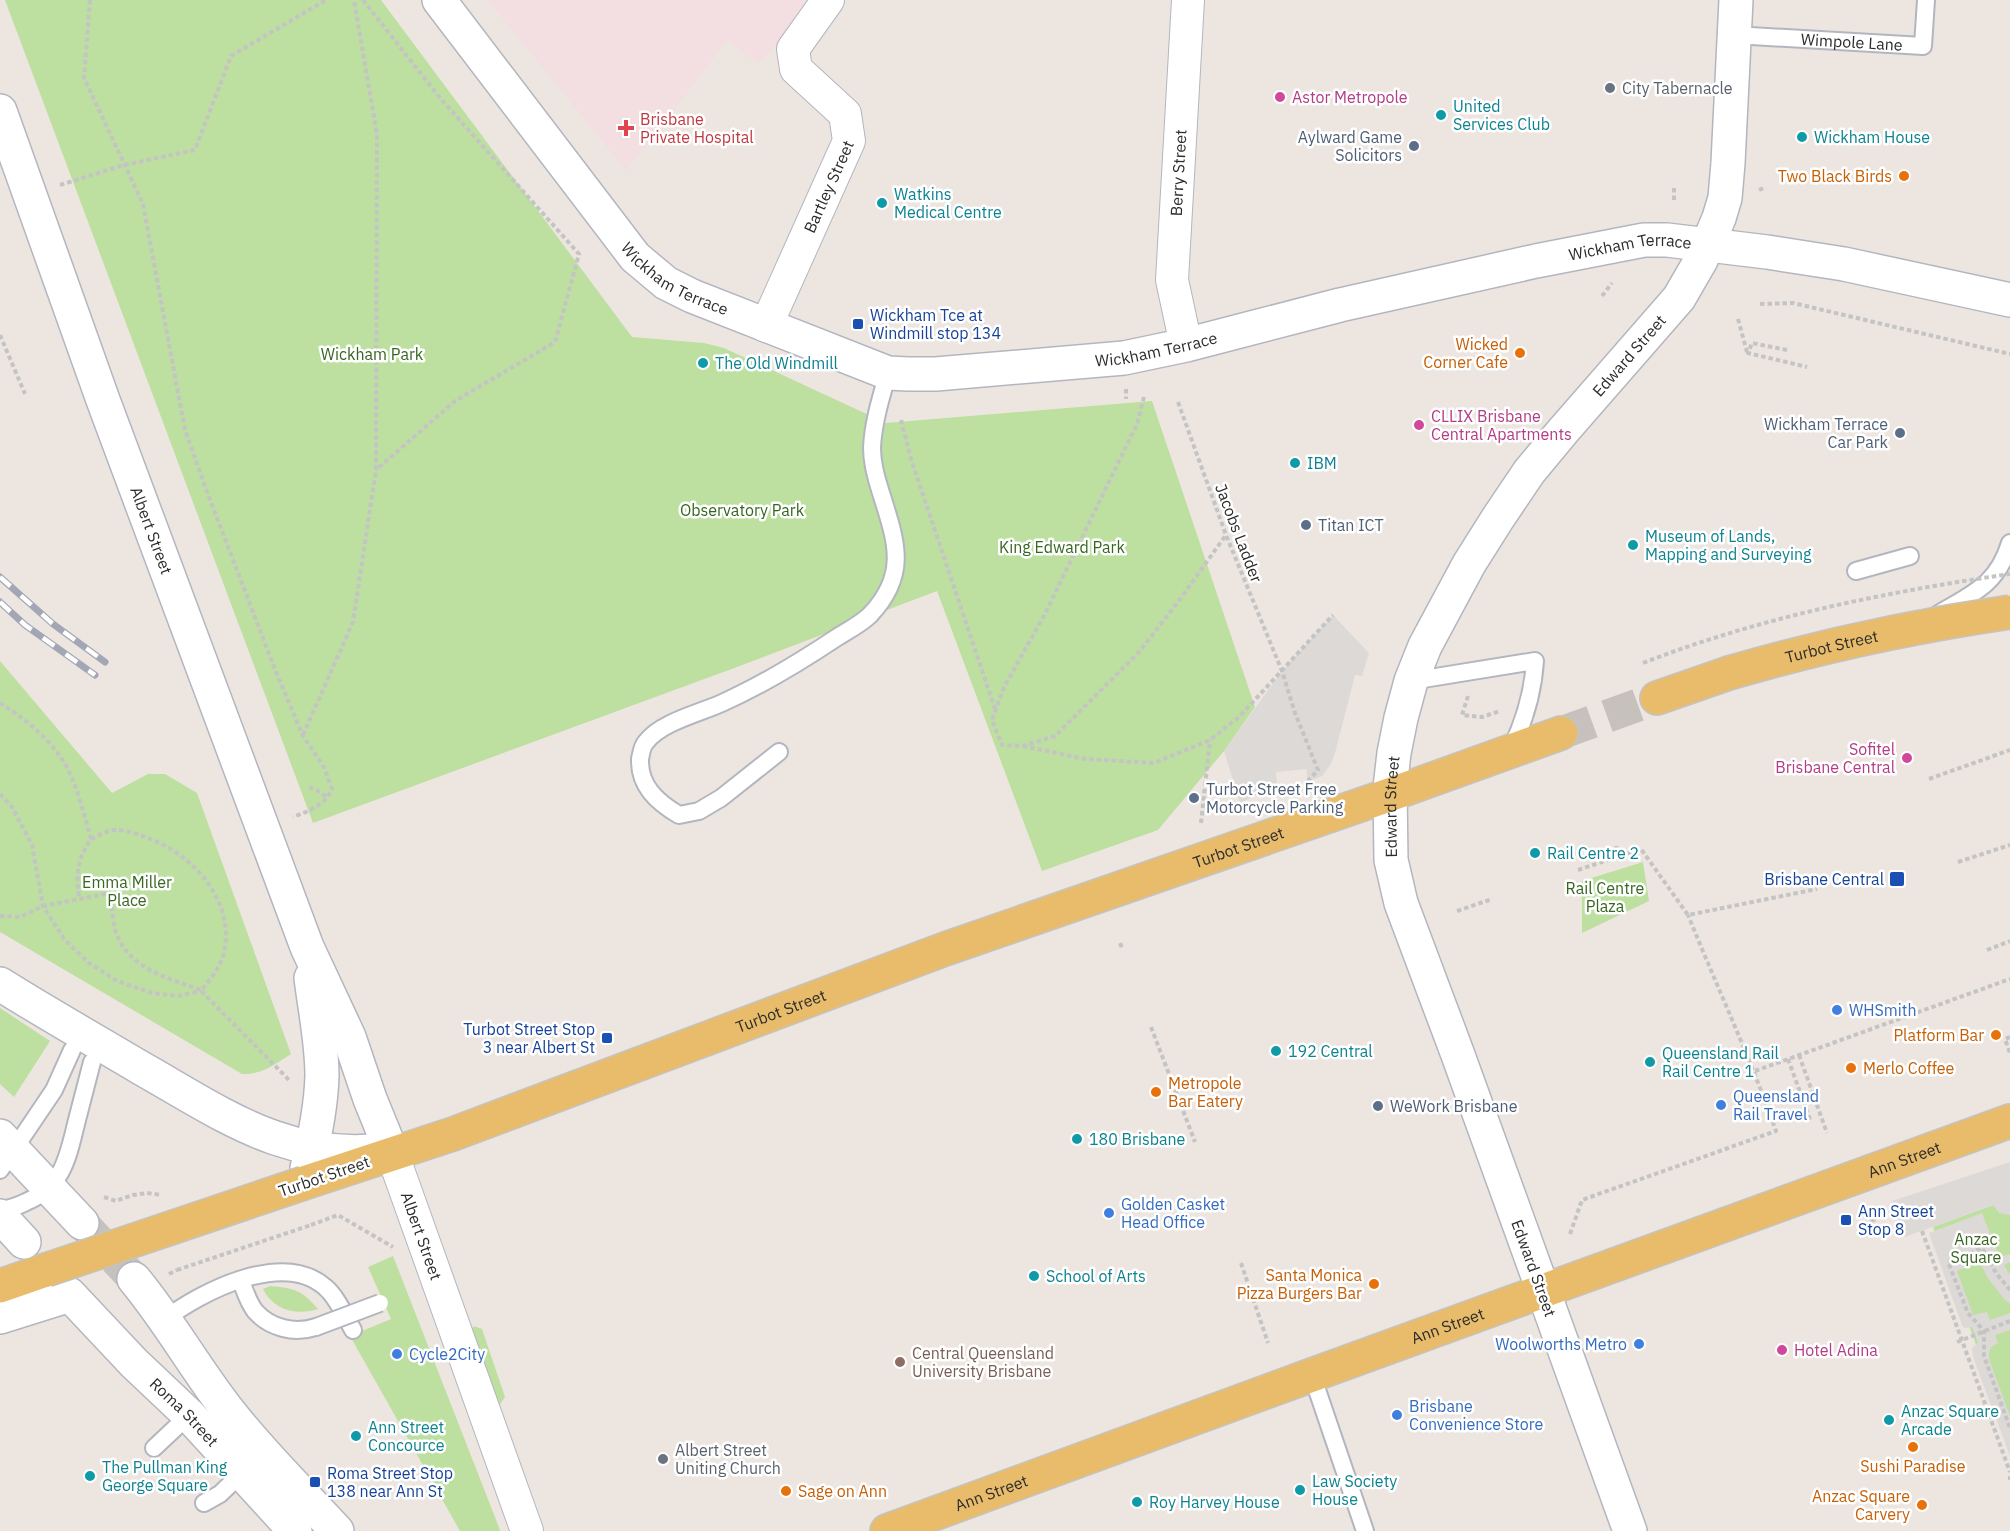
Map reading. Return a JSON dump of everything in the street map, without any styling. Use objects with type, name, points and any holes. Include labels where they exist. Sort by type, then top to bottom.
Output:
[{"type":"main road","name":"Turbot Street","points":[[1657,698],[1729,673],[1812,650],[1916,627],[2010,612]]},
{"type":"main road","name":"Turbot Street","points":[[0,1286],[401,1149],[453,1134],[945,949],[1561,733]]},
{"type":"main road","name":"Ann Street","points":[[887,1531],[2010,1121]]},
{"type":"street","name":"Wickham Terrace","points":[[439,0],[635,257],[666,283],[766,326],[898,373],[936,374],[1124,358],[1186,345],[1341,305],[1625,242],[1654,239],[1767,252],[1844,264],[2010,300]]},
{"type":"street","name":"Bartley Street","points":[[766,326],[849,141],[845,114],[796,69],[793,49],[828,0]]},
{"type":"street","name":"Berry Street","points":[[1186,345],[1172,280],[1188,0]]},
{"type":"street","name":"Edward Street","points":[[1630,1531],[1401,903],[1391,860],[1389,795],[1395,746],[1411,681],[1442,612],[1498,518],[1529,472],[1679,298],[1708,246],[1719,218],[1727,179],[1736,0]]},
{"type":"street","name":"Albert Street","points":[[0,111],[101,394],[307,947],[349,1037],[370,1099],[401,1149],[423,1239],[527,1531]]},
{"type":"street","name":"Albert Street","points":[[304,1183],[319,1109],[321,1065],[307,947]]},
{"type":"street","points":[[0,984],[240,1124],[279,1141],[312,1148],[354,1152],[401,1149]]},
{"type":"street","points":[[5,1152],[50,1188],[82,1223]]},
{"type":"street","points":[[0,1216],[24,1242]]},
{"type":"street","name":"Roma Street","points":[[134,1279],[223,1403],[252,1464],[295,1531]]},
{"type":"street","name":"Roma Street","points":[[0,1317],[70,1295],[134,1363],[189,1415],[337,1531]]},
{"type":"lane","name":"Wimpole Lane","points":[[1734,35],[1923,46],[1926,0]]},
{"type":"lane","points":[[779,752],[721,798],[699,811],[679,815],[662,805],[651,793],[643,781],[640,768],[645,742],[663,728],[751,690],[869,616],[887,594],[896,574],[896,550],[874,472],[872,448],[878,405],[898,373]]},
{"type":"lane","points":[[1916,627],[1986,585],[1997,574],[2005,560],[2010,543]]},
{"type":"lane","points":[[1856,571],[1910,556]]},
{"type":"lane","points":[[1411,681],[1535,661],[1530,699],[1522,726],[1509,752]]},
{"type":"lane","points":[[5,1152],[54,1090],[72,1050]]},
{"type":"lane","points":[[0,1210],[33,1200],[50,1188],[60,1176],[68,1158],[92,1062]]},
{"type":"lane","points":[[164,1320],[189,1302],[241,1281],[280,1271],[297,1273],[310,1278],[329,1290],[353,1330]]},
{"type":"lane","points":[[241,1281],[251,1305],[267,1321],[289,1329],[316,1328],[380,1303]]},
{"type":"lane","points":[[1312,1375],[1365,1531]]},
{"type":"lane","points":[[154,1449],[189,1415]]},
{"type":"lane","points":[[204,1503],[220,1494],[252,1464]]},
{"type":"path","points":[[90,0],[84,78],[143,204],[185,430],[257,622],[303,736],[324,767],[332,789],[328,798],[309,811],[292,818]]},
{"type":"path","points":[[30,193],[124,165],[195,150],[231,56],[326,0]]},
{"type":"path","points":[[303,736],[353,622],[376,470],[377,135],[354,0]]},
{"type":"path","points":[[363,0],[440,98],[579,254],[555,342],[455,401],[376,470]]},
{"type":"path","points":[[1674,187],[1674,200]]},
{"type":"path","points":[[1759,190],[1766,188]]},
{"type":"path","points":[[1602,296],[1612,284]]},
{"type":"path","points":[[1760,304],[1793,303],[2010,354]]},
{"type":"path","points":[[1738,319],[1748,352]]},
{"type":"path","points":[[0,335],[25,394]]},
{"type":"path","points":[[1748,352],[1752,343],[1787,350]]},
{"type":"path","points":[[1748,352],[1807,367]]},
{"type":"path","points":[[898,373],[901,418],[910,459],[995,710]]},
{"type":"path","points":[[1144,397],[1137,424],[1044,616],[1004,687],[992,720],[1002,745],[1023,746],[1085,759],[1154,762],[1210,740],[1239,717],[1333,615]]},
{"type":"path","name":"Jacobs Ladder","points":[[1178,402],[1226,535],[1282,671],[1295,713],[1318,770],[1307,782]]},
{"type":"path","points":[[1023,746],[1055,736],[1140,651],[1226,535]]},
{"type":"path","points":[[0,704],[12,710],[40,734],[63,760],[77,793],[91,839]]},
{"type":"path","points":[[1201,823],[1210,740]]},
{"type":"path","points":[[1929,779],[2010,750]]},
{"type":"path","points":[[309,787],[328,798]]},
{"type":"path","points":[[0,794],[12,807],[32,845],[43,906],[64,939],[89,963],[117,981],[152,993],[178,996],[201,991],[218,969],[225,947],[225,920],[212,889],[193,864],[167,846],[138,833],[112,830],[91,839],[81,854],[76,878],[80,898]]},
{"type":"path","points":[[1958,862],[2010,845]]},
{"type":"path","points":[[1616,846],[1617,856]]},
{"type":"path","points":[[1570,1234],[1582,1200],[1776,1131],[1755,1071],[1688,915],[1641,849],[1578,870]]},
{"type":"path","points":[[1688,915],[1817,889]]},
{"type":"path","points":[[0,916],[20,917],[43,906],[110,893],[116,934],[125,950],[141,965],[161,976],[201,991],[287,1079],[293,1082]]},
{"type":"path","points":[[1457,911],[1492,899]]},
{"type":"path","points":[[1987,950],[2010,942]]},
{"type":"path","points":[[1120,943],[1122,948]]},
{"type":"path","points":[[1755,1071],[2010,979]]},
{"type":"path","points":[[1151,1027],[1195,1142]]},
{"type":"path","points":[[2010,1037],[2005,1039],[2010,1053]]},
{"type":"path","points":[[1799,1055],[1827,1133]]},
{"type":"path","points":[[1788,1059],[1811,1122]]},
{"type":"path","points":[[95,1194],[116,1201],[147,1193],[162,1195]]},
{"type":"path","points":[[1871,1213],[1874,1220],[1859,1226],[1863,1236],[1884,1228]]},
{"type":"path","points":[[177,1270],[338,1215],[391,1248],[423,1239]]},
{"type":"path","points":[[1922,1231],[2010,1472]]},
{"type":"path","points":[[2010,1290],[1995,1273],[1982,1248],[1948,1262],[1968,1313],[1984,1331],[1984,1356],[2010,1428]]},
{"type":"path","points":[[1241,1263],[1268,1343]]},
{"type":"path","points":[[1957,1342],[2010,1321]]},
{"type":"shaded area","name":"Brisbane Private Hospital","points":[[488,0],[816,0],[795,26],[758,64],[728,40],[626,171]]},
{"type":"shaded area","points":[[1333,615],[1369,653],[1362,676],[1355,675],[1331,764],[1322,776],[1307,782],[1307,769],[1276,772],[1277,786],[1240,803],[1224,751],[1282,671]]},
{"type":"shaded area","points":[[2010,1162],[2010,1215],[1999,1213],[1993,1205],[1905,1237],[1892,1201]]},
{"type":"shaded area","points":[[1982,1213],[1999,1257],[2010,1254],[2010,1262],[2004,1265],[2010,1275],[2010,1304],[1987,1277],[1980,1262],[1957,1271],[1973,1315],[1987,1312],[1990,1320],[2010,1313],[2010,1330],[1995,1335],[1998,1343],[1991,1347],[1989,1359],[2010,1416],[2010,1456],[1973,1357],[1972,1348],[1978,1343],[1972,1327],[1964,1328],[1962,1325],[1929,1233]]},
{"type":"green space","name":"Wickham Park","points":[[5,0],[381,0],[632,337],[704,343],[724,348],[886,423],[1152,401],[1255,707],[1224,751],[1158,830],[1042,871],[937,591],[313,823]]},
{"type":"green space","name":"Emma Miller Place","points":[[0,661],[112,793],[148,774],[165,774],[197,793],[291,1054],[262,1071],[242,1074],[0,932]]},
{"type":"green space","name":"Rail Centre Plaza","points":[[1643,862],[1649,901],[1582,933],[1582,881]]},
{"type":"green space","points":[[0,1008],[50,1041],[14,1097],[0,1084]]},
{"type":"green space","name":"Anzac Square","points":[[2010,1199],[2010,1438],[1933,1227]]},
{"type":"green space","points":[[393,1256],[500,1531],[460,1531],[350,1336],[391,1319],[368,1267]]},
{"type":"green space","points":[[270,1286],[297,1291],[318,1309],[302,1312],[279,1306],[267,1296],[263,1289]]},
{"type":"green space","points":[[474,1326],[482,1329],[505,1397],[496,1410],[467,1338]]},
{"type":"tunnel","points":[[1561,733],[1657,698]]},
{"type":"tunnel","points":[[82,1223],[134,1279]]},
{"type":"railway","points":[[0,577],[53,624],[105,662]]},
{"type":"railway","points":[[0,602],[25,625],[95,675]]},
{"type":"place","name":"City Tabernacle","points":[[1610,88]]},
{"type":"place","name":"Astor Metropole","points":[[1280,97]]},
{"type":"place","name":"United Services Club","points":[[1441,115]]},
{"type":"place","name":"Brisbane Private Hospital","points":[[626,128]]},
{"type":"place","name":"Wickham House","points":[[1802,137]]},
{"type":"place","name":"Aylward Game Solicitors","points":[[1414,146]]},
{"type":"place","name":"Two Black Birds","points":[[1904,176]]},
{"type":"place","name":"Watkins Medical Centre","points":[[882,203]]},
{"type":"place","name":"Wickham Tce at Windmill stop 134","points":[[858,324]]},
{"type":"place","name":"Wicked Corner Cafe","points":[[1520,353]]},
{"type":"place","name":"The Old Windmill","points":[[703,363]]},
{"type":"place","name":"CLLIX Brisbane Central Apartments","points":[[1419,425]]},
{"type":"place","name":"Wickham Terrace Car Park","points":[[1900,433]]},
{"type":"place","name":"IBM","points":[[1295,463]]},
{"type":"place","name":"Titan ICT","points":[[1306,525]]},
{"type":"place","name":"Museum of Lands, Mapping and Surveying","points":[[1633,545]]},
{"type":"place","name":"Sofitel Brisbane Central","points":[[1907,758]]},
{"type":"place","name":"Turbot Street Free Motorcycle Parking","points":[[1194,798]]},
{"type":"place","name":"Rail Centre 2","points":[[1535,853]]},
{"type":"place","name":"Brisbane Central","points":[[1897,879]]},
{"type":"place","name":"WHSmith","points":[[1837,1010]]},
{"type":"place","name":"Platform Bar","points":[[1996,1035]]},
{"type":"place","name":"Turbot Street Stop 3 near Albert St","points":[[607,1038]]},
{"type":"place","name":"192 Central","points":[[1276,1051]]},
{"type":"place","name":"Queensland Rail Rail Centre 1","points":[[1650,1062]]},
{"type":"place","name":"Merlo Coffee","points":[[1851,1068]]},
{"type":"place","name":"Metropole Bar Eatery","points":[[1156,1092]]},
{"type":"place","name":"Queensland Rail Travel","points":[[1721,1105]]},
{"type":"place","name":"WeWork Brisbane","points":[[1378,1106]]},
{"type":"place","name":"180 Brisbane","points":[[1077,1139]]},
{"type":"place","name":"Golden Casket Head Office","points":[[1109,1213]]},
{"type":"place","name":"Ann Street Stop 8","points":[[1846,1220]]},
{"type":"place","name":"School of Arts","points":[[1034,1276]]},
{"type":"place","name":"Santa Monica Pizza Burgers Bar","points":[[1374,1284]]},
{"type":"place","name":"Woolworths Metro","points":[[1639,1344]]},
{"type":"place","name":"Hotel Adina","points":[[1782,1350]]},
{"type":"place","name":"Cycle2City","points":[[397,1354]]},
{"type":"place","name":"Central Queensland University Brisbane","points":[[900,1362]]},
{"type":"place","name":"Brisbane Convenience Store","points":[[1397,1415]]},
{"type":"place","name":"Anzac Square Arcade","points":[[1889,1420]]},
{"type":"place","name":"Ann Street Concource","points":[[356,1436]]},
{"type":"place","name":"Sushi Paradise","points":[[1913,1447]]},
{"type":"place","name":"Albert Street Uniting Church","points":[[663,1459]]},
{"type":"place","name":"The Pullman King George Square","points":[[90,1476]]},
{"type":"place","name":"Roma Street Stop 138 near Ann St","points":[[315,1482]]},
{"type":"place","name":"Law Society House","points":[[1300,1490]]},
{"type":"place","name":"Sage on Ann","points":[[786,1491]]},
{"type":"place","name":"Roy Harvey House","points":[[1137,1502]]},
{"type":"place","name":"Anzac Square Carvery","points":[[1922,1505]]},
{"type":"park label","name":"Observatory Park","points":[[742,510]]},
{"type":"park label","name":"King Edward Park","points":[[1062,547]]}]
